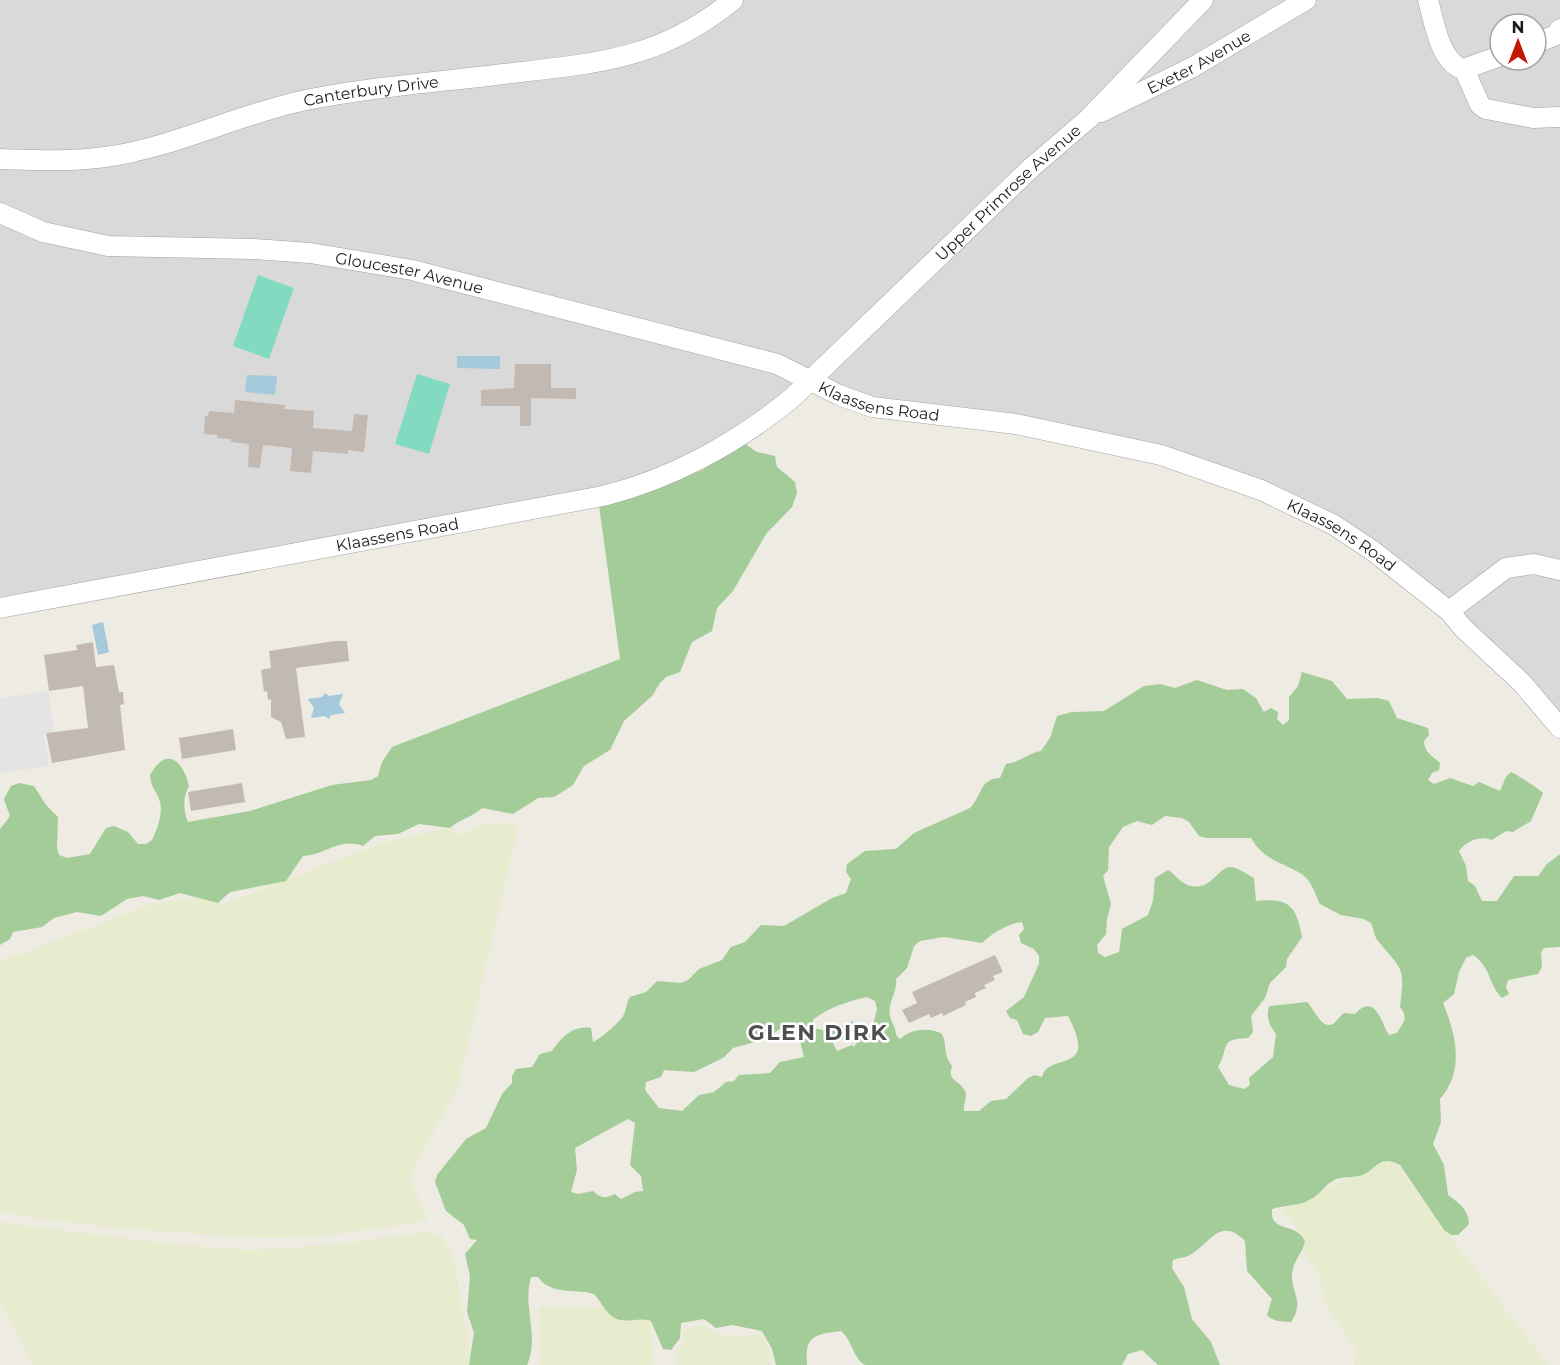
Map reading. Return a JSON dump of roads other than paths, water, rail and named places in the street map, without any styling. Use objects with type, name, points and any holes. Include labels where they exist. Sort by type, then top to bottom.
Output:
[{"type":"street","name":"Canterbury Drive","points":[[0,159],[56,161],[105,157],[307,100],[580,66],[624,57],[662,45],[709,20],[733,0]]},
{"type":"street","name":"Upper Primrose Avenue","points":[[810,381],[1032,167],[1088,119],[1203,0]]},
{"type":"street","name":"Exeter Avenue","points":[[1088,119],[1193,67],[1306,0]]},
{"type":"street","points":[[1428,0],[1446,55],[1452,65],[1464,69],[1488,60]]},
{"type":"street","points":[[1548,38],[1556,35],[1560,29]]},
{"type":"street","points":[[1464,69],[1480,105],[1486,109],[1533,118],[1559,117]]},
{"type":"street","name":"Gloucester Avenue","points":[[0,213],[43,232],[108,246],[254,249],[310,253],[412,270],[777,364],[810,381]]},
{"type":"street","name":"Klaassens Road","points":[[0,608],[632,488],[708,454],[749,430],[810,381],[872,406],[1016,424],[1130,447],[1261,490],[1334,525],[1373,550],[1449,611],[1463,628],[1522,682],[1560,728]]},
{"type":"street","points":[[1449,611],[1506,568],[1534,564],[1560,570]]},
{"type":"water","points":[[457,356],[500,356],[500,369],[457,368]]},
{"type":"water","points":[[247,375],[277,376],[275,395],[245,392]]},
{"type":"water","points":[[103,622],[109,652],[98,655],[92,625]]},
{"type":"water","points":[[325,693],[329,696],[343,694],[339,704],[345,713],[331,715],[329,719],[325,716],[311,718],[314,708],[308,699],[322,697]]},
{"type":"water","points":[[853,1021],[858,1032],[835,1042],[830,1031]]},
{"type":"district","name":"GLEN DIRK","points":[[818,1032]]}]
